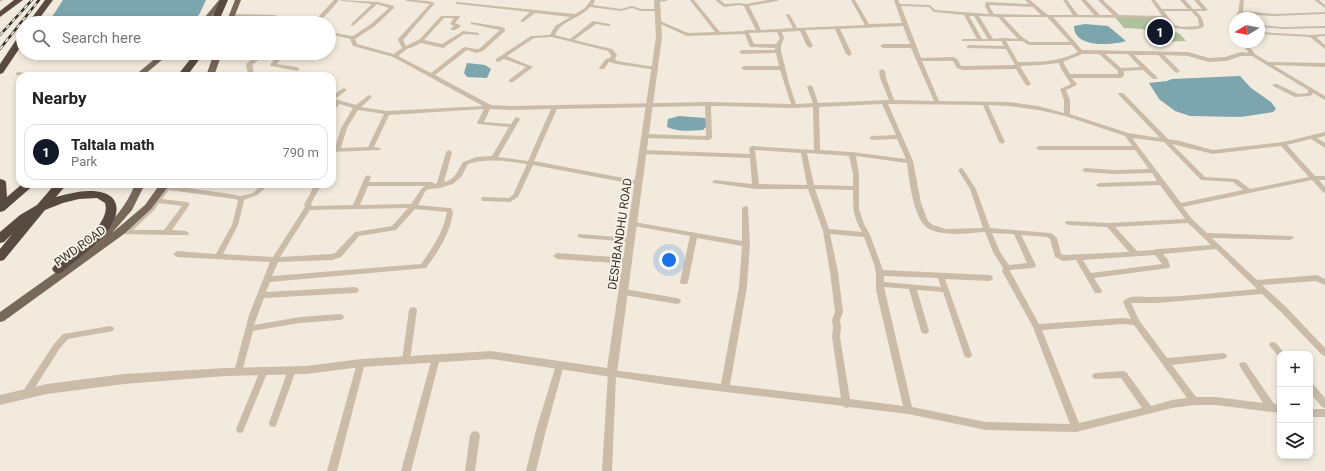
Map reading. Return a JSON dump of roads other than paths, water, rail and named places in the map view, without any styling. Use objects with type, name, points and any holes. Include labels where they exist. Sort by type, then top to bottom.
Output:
[{"type":"highway","points":[[0,15],[19,0]]},
{"type":"highway","points":[[37,16],[49,0]]},
{"type":"highway","points":[[217,16],[223,0]]},
{"type":"highway","points":[[225,16],[232,0]]},
{"type":"highway","points":[[0,66],[16,45]]},
{"type":"highway","points":[[0,71],[16,45]]},
{"type":"highway","points":[[194,72],[199,60]]},
{"type":"highway","points":[[187,72],[201,60]]},
{"type":"highway","points":[[0,182],[2,198],[0,207]]},
{"type":"highway","points":[[0,207],[24,188]]},
{"type":"highway","points":[[0,257],[58,188]]},
{"type":"highway","points":[[0,239],[22,219],[51,203],[76,196],[89,195],[100,196],[108,200],[112,206],[112,211],[105,225],[58,270]]},
{"type":"main road","points":[[209,16],[223,0]]},
{"type":"main road","points":[[232,15],[238,0]]},
{"type":"main road","points":[[143,72],[157,60]]},
{"type":"main road","points":[[211,72],[216,60]]},
{"type":"main road","name":"PWD ROAD","points":[[0,310],[58,270],[98,239],[120,219],[134,198],[138,188]]},
{"type":"main road","name":"PWD ROAD","points":[[0,318],[123,232],[165,188]]},
{"type":"street","points":[[321,16],[337,0]]},
{"type":"street","points":[[336,35],[352,39],[373,25],[392,7],[377,3],[342,0]]},
{"type":"street","points":[[353,25],[377,3],[383,0]]},
{"type":"street","points":[[405,48],[400,40],[433,3],[407,0]]},
{"type":"street","points":[[552,36],[556,28],[590,6],[593,0]]},
{"type":"street","points":[[657,0],[666,0]]},
{"type":"street","name":"DESHBANDHU ROAD","points":[[608,471],[612,373],[659,37],[657,0]]},
{"type":"street","points":[[692,0],[718,33]]},
{"type":"street","points":[[717,0],[724,6],[739,4],[746,5],[777,0]]},
{"type":"street","points":[[852,0],[868,26]]},
{"type":"street","points":[[927,0],[934,12],[966,15],[1165,17]]},
{"type":"street","points":[[1027,0],[1047,16],[1081,52]]},
{"type":"street","points":[[1065,0],[1076,16]]},
{"type":"street","points":[[1084,0],[1099,16]]},
{"type":"street","points":[[1100,0],[1118,17]]},
{"type":"street","points":[[1153,0],[1172,26],[1197,29],[1201,27],[1200,18],[1194,10],[1182,0]]},
{"type":"street","points":[[1160,10],[1206,10],[1196,0]]},
{"type":"street","points":[[1240,12],[1242,0]]},
{"type":"street","points":[[1316,0],[1324,6]]},
{"type":"street","points":[[930,6],[897,2],[913,46],[937,102]]},
{"type":"street","points":[[457,3],[576,16]]},
{"type":"street","points":[[993,16],[987,6],[988,3],[1033,6]]},
{"type":"street","points":[[746,5],[758,30]]},
{"type":"street","points":[[590,6],[621,10],[632,7],[641,10],[657,10]]},
{"type":"street","points":[[319,10],[327,11]]},
{"type":"street","points":[[523,21],[535,11]]},
{"type":"street","points":[[1265,14],[1325,13]]},
{"type":"street","points":[[232,15],[275,16]]},
{"type":"street","points":[[788,15],[810,46]]},
{"type":"street","points":[[966,15],[980,39]]},
{"type":"street","points":[[976,15],[991,39]]},
{"type":"street","points":[[1000,16],[1022,40]]},
{"type":"street","points":[[395,56],[405,48],[421,41],[443,17],[458,17],[452,24],[458,26],[453,29]]},
{"type":"street","points":[[571,40],[595,22],[608,25]]},
{"type":"street","points":[[658,22],[687,35],[758,30],[799,30],[905,24]]},
{"type":"street","points":[[432,75],[466,48],[476,51],[481,50],[503,30],[500,28],[473,23]]},
{"type":"street","points":[[1265,26],[1284,28],[1325,27]]},
{"type":"street","points":[[837,27],[849,54]]},
{"type":"street","points":[[779,30],[782,38],[778,48],[782,68],[794,106]]},
{"type":"street","points":[[746,31],[752,46],[778,48]]},
{"type":"street","points":[[421,41],[443,46],[463,32],[477,34]]},
{"type":"street","points":[[1265,33],[1311,36],[1325,35]]},
{"type":"street","points":[[498,60],[533,37],[552,36],[610,50],[614,55],[612,60]]},
{"type":"street","points":[[1311,36],[1325,47]]},
{"type":"street","points":[[352,39],[355,45],[395,56],[489,107]]},
{"type":"street","points":[[964,40],[1002,39],[1022,40],[1033,44],[1073,44]]},
{"type":"street","points":[[1002,39],[1028,84]]},
{"type":"street","points":[[883,46],[913,46]]},
{"type":"street","points":[[969,47],[1007,48]]},
{"type":"street","points":[[742,52],[778,48]]},
{"type":"street","points":[[1248,48],[1253,55],[1264,63],[1325,98]]},
{"type":"street","points":[[919,60],[954,59],[959,67],[963,68],[1061,62],[1081,52],[1188,54],[1209,60],[1226,59],[1241,54],[1253,55]]},
{"type":"street","points":[[1069,76],[1121,76],[1121,71],[1100,52]]},
{"type":"street","points":[[1129,52],[1143,68],[1155,78]]},
{"type":"street","points":[[1159,53],[1177,71]]},
{"type":"street","points":[[504,57],[530,67],[511,81]]},
{"type":"street","points":[[251,72],[249,66],[256,60]]},
{"type":"street","points":[[277,60],[273,65],[297,69]]},
{"type":"street","points":[[602,68],[608,60],[612,60],[655,69]]},
{"type":"street","points":[[1061,62],[1073,85],[1062,91],[1067,100],[1067,115]]},
{"type":"street","points":[[1264,63],[1325,65]]},
{"type":"street","points":[[744,68],[782,68]]},
{"type":"street","points":[[1119,70],[1143,68]]},
{"type":"street","points":[[882,71],[882,78],[892,102]]},
{"type":"street","points":[[1275,84],[1298,96],[1310,94],[1311,90]]},
{"type":"street","points":[[810,87],[816,105],[817,152]]},
{"type":"street","points":[[336,98],[344,90]]},
{"type":"street","points":[[1121,94],[1203,179],[1235,180],[1249,192]]},
{"type":"street","points":[[336,146],[344,128],[357,107],[369,97]]},
{"type":"street","points":[[336,101],[357,107],[387,113],[489,107],[650,106],[708,104],[794,106],[884,102],[937,102],[1021,105],[1067,115],[1127,135],[1213,152],[1283,144],[1325,134]]},
{"type":"street","points":[[884,102],[910,162],[924,221],[927,225],[936,229],[955,232],[987,230],[1049,235],[1053,238],[1060,257],[1079,258],[1216,246]]},
{"type":"street","points":[[645,136],[709,138],[708,104]]},
{"type":"street","points":[[985,104],[1002,142]]},
{"type":"street","points":[[489,107],[480,124],[513,126]]},
{"type":"street","points":[[484,199],[513,198],[520,190],[530,162],[555,107]]},
{"type":"street","points":[[370,149],[387,113]]},
{"type":"street","points":[[494,158],[517,119]]},
{"type":"street","points":[[1127,135],[1190,221],[1325,352]]},
{"type":"street","points":[[872,138],[900,137]]},
{"type":"street","points":[[1312,137],[1325,146]]},
{"type":"street","points":[[1283,144],[1325,190]]},
{"type":"street","points":[[756,187],[751,149],[754,147],[852,154],[910,162]]},
{"type":"street","points":[[1039,148],[1136,148]]},
{"type":"street","points":[[336,150],[378,149]]},
{"type":"street","points":[[804,151],[812,187],[826,231],[839,312],[836,320],[836,337],[846,404]]},
{"type":"street","points":[[440,185],[449,152]]},
{"type":"street","points":[[643,152],[752,156]]},
{"type":"street","points":[[852,154],[856,174],[856,208],[860,224],[867,235],[880,273],[880,290],[908,410]]},
{"type":"street","points":[[177,254],[275,260],[332,257],[338,255],[357,234],[394,228],[413,207],[424,189],[451,183],[456,180],[465,163],[477,159],[494,158],[530,162],[639,183]]},
{"type":"street","points":[[961,170],[974,194],[987,230],[1007,268],[1006,271],[1037,327],[1076,428]]},
{"type":"street","points":[[1085,170],[1118,172],[1152,171]]},
{"type":"street","points":[[1178,206],[1314,178],[1325,178]]},
{"type":"street","points":[[356,207],[367,181],[440,185]]},
{"type":"street","points":[[715,182],[733,186],[756,187],[856,188]]},
{"type":"street","points":[[1099,185],[1162,184]]},
{"type":"street","points":[[123,232],[158,201],[166,188]]},
{"type":"street","points":[[180,188],[232,196],[239,199],[255,194],[262,188]]},
{"type":"street","points":[[238,372],[249,330],[275,260],[308,208],[307,205],[316,188]]},
{"type":"street","points":[[218,256],[235,225],[241,201],[239,199]]},
{"type":"street","points":[[158,201],[187,204],[166,233]]},
{"type":"street","points":[[268,279],[423,266],[446,233],[450,211],[413,207],[308,208]]},
{"type":"street","points":[[725,388],[743,287],[746,244],[745,208]]},
{"type":"street","points":[[1068,224],[1109,225],[1190,221]]},
{"type":"street","points":[[634,224],[746,244]]},
{"type":"street","points":[[1109,225],[1135,254]]},
{"type":"street","points":[[826,231],[867,235]]},
{"type":"street","points":[[123,232],[186,233]]},
{"type":"street","points":[[1007,268],[1032,265],[1016,232]]},
{"type":"street","points":[[684,282],[694,235]]},
{"type":"street","points":[[1204,235],[1290,238]]},
{"type":"street","points":[[581,236],[631,240]]},
{"type":"street","points":[[1089,276],[1166,266],[1166,262],[1156,251]]},
{"type":"street","points":[[557,256],[628,261]]},
{"type":"street","points":[[1079,258],[1098,292]]},
{"type":"street","points":[[880,273],[941,277],[990,278]]},
{"type":"street","points":[[941,277],[968,355]]},
{"type":"street","points":[[1255,283],[1317,278],[1325,282]]},
{"type":"street","points":[[880,284],[946,290]]},
{"type":"street","points":[[912,287],[925,331]]},
{"type":"street","points":[[261,295],[355,290]]},
{"type":"street","points":[[624,292],[677,301]]},
{"type":"street","points":[[1194,401],[1136,322],[1127,302],[1130,300],[1158,300],[1264,292]]},
{"type":"street","points":[[406,360],[413,310]]},
{"type":"street","points":[[249,330],[300,320],[340,317]]},
{"type":"street","points":[[1037,327],[1123,321],[1136,322]]},
{"type":"street","points":[[26,394],[57,346],[66,336],[110,329]]},
{"type":"street","points":[[1273,345],[1278,351]]},
{"type":"street","points":[[0,400],[46,389],[124,379],[292,370],[361,363],[491,355],[612,373],[846,404],[908,410],[986,426],[1076,428],[1172,404],[1194,401],[1216,401],[1277,409]]},
{"type":"street","points":[[1165,362],[1223,356]]},
{"type":"street","points":[[406,471],[436,358]]},
{"type":"street","points":[[332,471],[361,363]]},
{"type":"street","points":[[531,471],[540,430],[560,365]]},
{"type":"street","points":[[1243,365],[1271,408]]},
{"type":"street","points":[[273,423],[292,370]]},
{"type":"street","points":[[240,429],[264,371]]},
{"type":"street","points":[[1096,376],[1123,374],[1149,410]]},
{"type":"street","points":[[1313,390],[1325,404]]},
{"type":"street","points":[[1313,413],[1325,413]]},
{"type":"street","points":[[470,471],[475,435]]},
{"type":"water","points":[[63,0],[206,0],[198,16],[53,16]]},
{"type":"water","points":[[1085,24],[1108,26],[1126,41],[1112,44],[1095,44],[1087,42],[1080,39],[1074,26]]},
{"type":"water","points":[[467,63],[485,65],[491,69],[487,78],[467,77],[464,73]]},
{"type":"water","points":[[1240,76],[1251,88],[1271,102],[1276,109],[1273,112],[1241,117],[1190,116],[1175,111],[1159,99],[1149,83],[1172,79]]},
{"type":"water","points":[[679,116],[705,118],[707,126],[703,130],[689,131],[676,130],[667,127],[668,119]]},
{"type":"railway","points":[[17,16],[32,0]]},
{"type":"railway","points":[[26,16],[39,0]]},
{"type":"railway","points":[[0,35],[16,18]]},
{"type":"railway","points":[[0,49],[16,29]]},
{"type":"place","name":"Taltala math","points":[[1160,32]]}]
